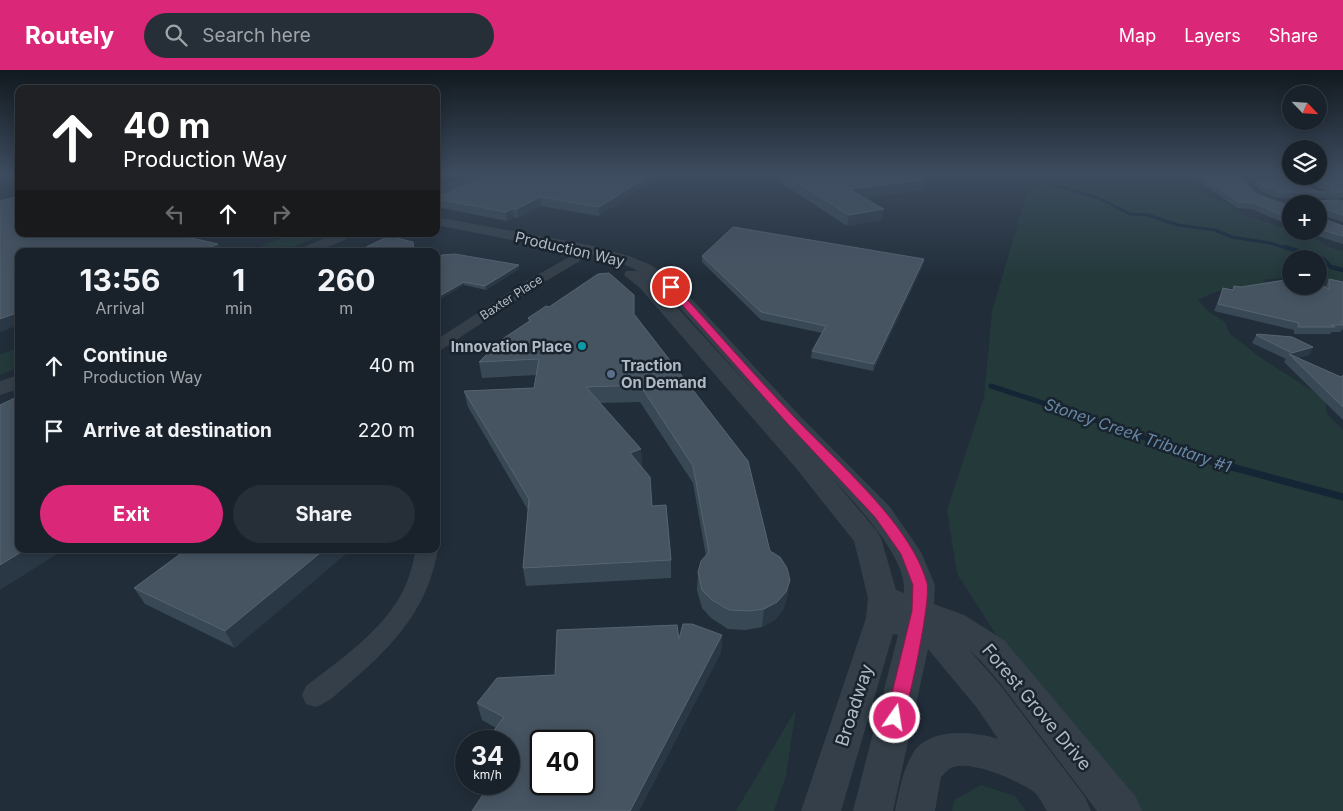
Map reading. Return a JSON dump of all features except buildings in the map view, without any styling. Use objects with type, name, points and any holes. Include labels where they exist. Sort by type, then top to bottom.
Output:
[{"type":"street","name":"Production Way","points":[[440,222],[583,253],[635,276],[646,284],[804,462],[867,538],[882,608]]},
{"type":"street","name":"Production Way","points":[[440,229],[622,259],[645,268],[671,287],[791,420],[880,514],[908,552],[920,585],[918,620]]},
{"type":"street","points":[[314,248],[339,237]]},
{"type":"street","name":"Baxter Place","points":[[440,344],[473,321],[583,253]]},
{"type":"street","points":[[0,389],[15,383]]},
{"type":"street","points":[[316,695],[366,653],[408,604],[419,585],[426,565],[427,553]]},
{"type":"street","name":"Forest Grove Drive","points":[[882,608],[918,620],[953,624],[992,650],[1122,811]]},
{"type":"street","name":"Broadway","points":[[821,811],[882,608]]},
{"type":"street","points":[[873,811],[918,620]]},
{"type":"street","name":"Forest Grove Drive","points":[[918,620],[938,638],[989,697],[1071,811]]},
{"type":"street","points":[[915,811],[921,779],[928,763],[940,754],[954,750],[968,749],[984,752],[1012,761],[1050,780]]},
{"type":"green space","points":[[1022,208],[1234,208],[1243,214],[1282,227],[1282,240],[1319,240],[1325,246],[1343,251],[1343,284],[1327,282],[1327,250],[1282,250],[1282,278],[1263,280],[1270,287],[1269,289],[1240,287],[1225,289],[1198,300],[1209,312],[1225,322],[1230,334],[1260,357],[1325,399],[1327,414],[1343,430],[1343,811],[1141,811],[999,639],[957,574],[947,510],[984,397],[992,311]]},
{"type":"green space","points":[[284,237],[318,237],[291,248],[256,248]]},
{"type":"green space","points":[[15,349],[15,369],[0,375],[0,355]]},
{"type":"green space","points":[[796,709],[786,776],[774,811],[736,811]]},
{"type":"green space","points":[[981,785],[1015,796],[1026,811],[952,811],[954,800]]},
{"type":"waterway","points":[[1117,208],[1130,214],[1148,215],[1178,225],[1215,230],[1232,237],[1270,243],[1289,249]]},
{"type":"waterway","points":[[1285,247],[1323,259],[1331,267],[1343,270]]},
{"type":"waterway","name":"Stoney Creek Tributary #1","points":[[991,386],[1119,428],[1193,457],[1221,465]]},
{"type":"waterway","name":"Stoney Creek Tributary #1","points":[[1217,463],[1343,497]]},
{"type":"place","name":"Innovation Place","points":[[582,346]]},
{"type":"place","name":"Traction On Demand","points":[[611,374]]},
{"type":"route","points":[[671,287],[791,420],[880,514],[908,552],[920,585],[919,611],[895,718]]}]
